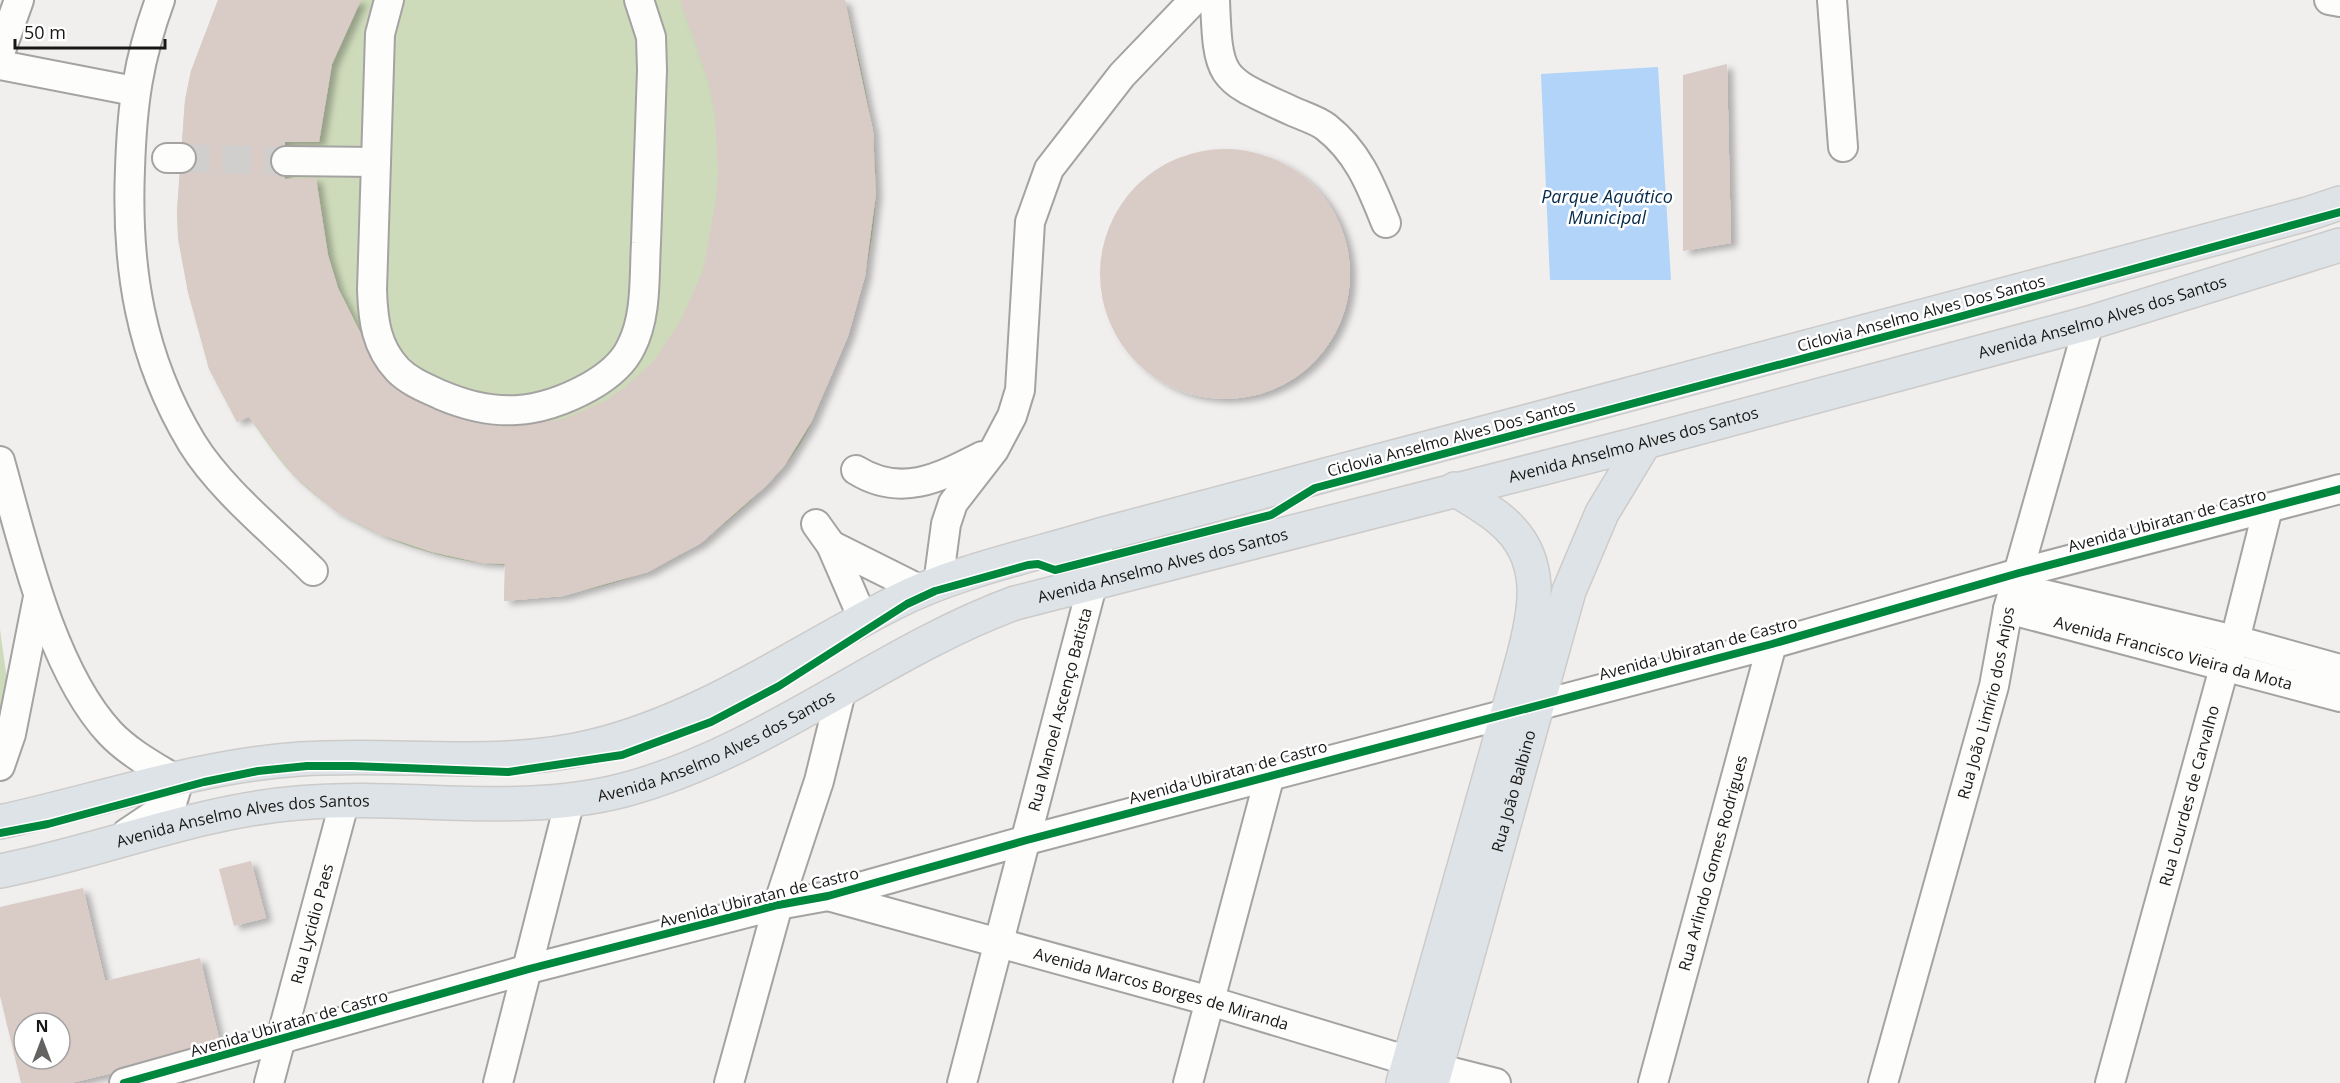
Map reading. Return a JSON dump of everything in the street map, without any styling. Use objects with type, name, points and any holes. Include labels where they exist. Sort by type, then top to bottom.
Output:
[{"type":"main road","points":[[0,822],[173,778],[300,759],[493,759],[550,755],[594,746],[638,734],[684,716],[752,683],[863,619],[930,587],[1100,535],[2307,214],[2340,203]]},
{"type":"main road","points":[[2307,214],[2305,233],[2311,246],[2329,248]]},
{"type":"main road","name":"Avenida Anselmo Alves dos Santos","points":[[0,871],[262,807],[345,800],[495,804],[570,800],[622,790],[710,759],[758,738],[921,645],[978,617],[1015,603],[1645,442],[2089,322],[2329,248]]},
{"type":"main road","name":"Rua João Balbino","points":[[1420,1074],[1523,708],[1585,548],[1602,513],[1645,442]]},
{"type":"main road","name":"Rua João Balbino","points":[[1455,489],[1500,519],[1514,532],[1532,562],[1536,590],[1535,609],[1523,708]]},
{"type":"street","points":[[160,0],[141,57],[134,91],[128,210],[129,247],[137,304],[154,363],[192,443],[218,476],[313,572]]},
{"type":"street","points":[[389,0],[380,34],[375,162],[373,313],[380,343],[398,370],[423,387],[452,399],[487,409],[506,411],[547,406],[595,383],[613,370],[631,348],[638,327],[644,291],[652,70],[651,37],[639,0]]},
{"type":"street","points":[[863,619],[823,534],[930,587],[953,502],[994,450],[1012,416],[1020,390],[1030,222],[1049,169],[1122,75],[1194,0]]},
{"type":"street","points":[[1215,0],[1217,54],[1227,75],[1246,90],[1325,127],[1362,165],[1386,223]]},
{"type":"street","points":[[1832,0],[1843,147]]},
{"type":"street","points":[[2329,0],[2340,2]]},
{"type":"street","points":[[0,53],[10,12]]},
{"type":"street","points":[[0,65],[134,91]]},
{"type":"street","points":[[286,161],[375,162]]},
{"type":"street","name":"Rua João Limírio dos Anjos","points":[[1883,1083],[1995,686],[2014,590],[2089,322]]},
{"type":"street","points":[[856,470],[872,480],[898,484],[920,482],[943,475],[994,450]]},
{"type":"street","points":[[0,461],[38,597],[70,670],[98,719],[133,753],[173,778],[176,790],[172,803],[112,842]]},
{"type":"street","name":"Avenida Ubiratan de Castro","points":[[124,1083],[529,969],[778,905],[828,896],[1027,840],[1523,708],[1772,644],[2014,590],[2268,508],[2340,489]]},
{"type":"street","name":"Rua Lourdes de Carvalho","points":[[2110,1083],[2224,668],[2235,640],[2268,508]]},
{"type":"street","name":"Rua Manoel Ascenço Batista","points":[[962,1083],[1093,582],[1100,535]]},
{"type":"street","name":"Avenida Francisco Vieira da Mota","points":[[2014,590],[2235,640],[2340,669]]},
{"type":"street","name":"Avenida Francisco Vieira da Mota","points":[[2014,590],[2224,668],[2340,698]]},
{"type":"street","points":[[0,766],[22,687],[38,597]]},
{"type":"street","name":"Rua Arlindo Gomes Rodrigues","points":[[1653,1083],[1772,644]]},
{"type":"street","points":[[729,1083],[778,905],[819,782],[841,692]]},
{"type":"street","points":[[1188,1083],[1270,775]]},
{"type":"street","name":"Rua Lycidio Paes","points":[[269,1083],[345,800]]},
{"type":"street","points":[[498,1083],[529,969],[570,800]]},
{"type":"street","name":"Avenida Marcos Borges de Miranda","points":[[828,896],[1210,1001],[1420,1074],[1496,1083]]},
{"type":"green space","points":[[218,0],[845,0],[871,119],[876,167],[875,215],[863,282],[842,347],[811,425],[789,460],[762,490],[719,528],[663,564],[606,585],[575,592],[504,601],[505,565],[448,557],[391,539],[364,527],[315,495],[276,455],[249,417],[237,422],[209,369],[188,292],[178,238],[177,211],[185,100],[191,71]]},
{"type":"green space","points":[[0,629],[10,701],[0,732]]},
{"type":"water","name":"Parque Aquático Municipal","points":[[1658,67],[1671,280],[1550,280],[1541,74]]},
{"type":"building","points":[[218,0],[361,0],[332,64],[319,142],[285,142],[285,179],[316,178],[328,255],[338,288],[368,348],[475,420],[520,425],[565,419],[607,400],[625,387],[653,362],[681,320],[703,270],[716,200],[718,172],[715,112],[707,77],[680,0],[845,0],[873,131],[876,194],[865,276],[848,336],[812,421],[785,465],[766,486],[701,543],[648,572],[563,596],[504,601],[505,564],[482,563],[432,552],[381,535],[335,511],[293,475],[249,417],[237,422],[209,369],[188,292],[178,238],[177,211],[185,100],[191,71]]},
{"type":"building","points":[[1727,64],[1731,243],[1683,251],[1683,75]]},
{"type":"building","points":[[1213,149],[1237,149],[1261,154],[1284,163],[1314,185],[1329,204],[1341,226],[1348,250],[1350,274],[1348,298],[1341,322],[1329,344],[1314,363],[1295,378],[1273,390],[1237,399],[1213,399],[1189,394],[1166,385],[1145,371],[1128,354],[1114,333],[1105,310],[1100,286],[1100,262],[1105,238],[1114,215],[1128,194],[1145,177],[1166,163],[1189,154]]},
{"type":"building","points":[[251,861],[266,918],[234,926],[219,869]]},
{"type":"building","points":[[83,888],[105,981],[200,958],[221,1047],[71,1083],[21,1083],[18,1071],[72,1071],[72,1011],[12,1011],[12,1046],[0,996],[0,907]]},
{"type":"tunnel","points":[[181,158],[286,161]]},
{"type":"cycle path","name":"Ciclovia Anselmo Alves Dos Santos","points":[[0,833],[48,824],[204,782],[258,771],[307,766],[353,766],[508,772],[622,755],[711,722],[779,686],[907,604],[935,591],[1028,565],[1038,564],[1055,570],[1271,515],[1315,488],[1955,318],[2340,212]]},
{"type":"cycle path","points":[[124,1083],[529,969],[778,905],[828,896],[1027,840],[1772,644],[2019,573],[2340,489]]}]
